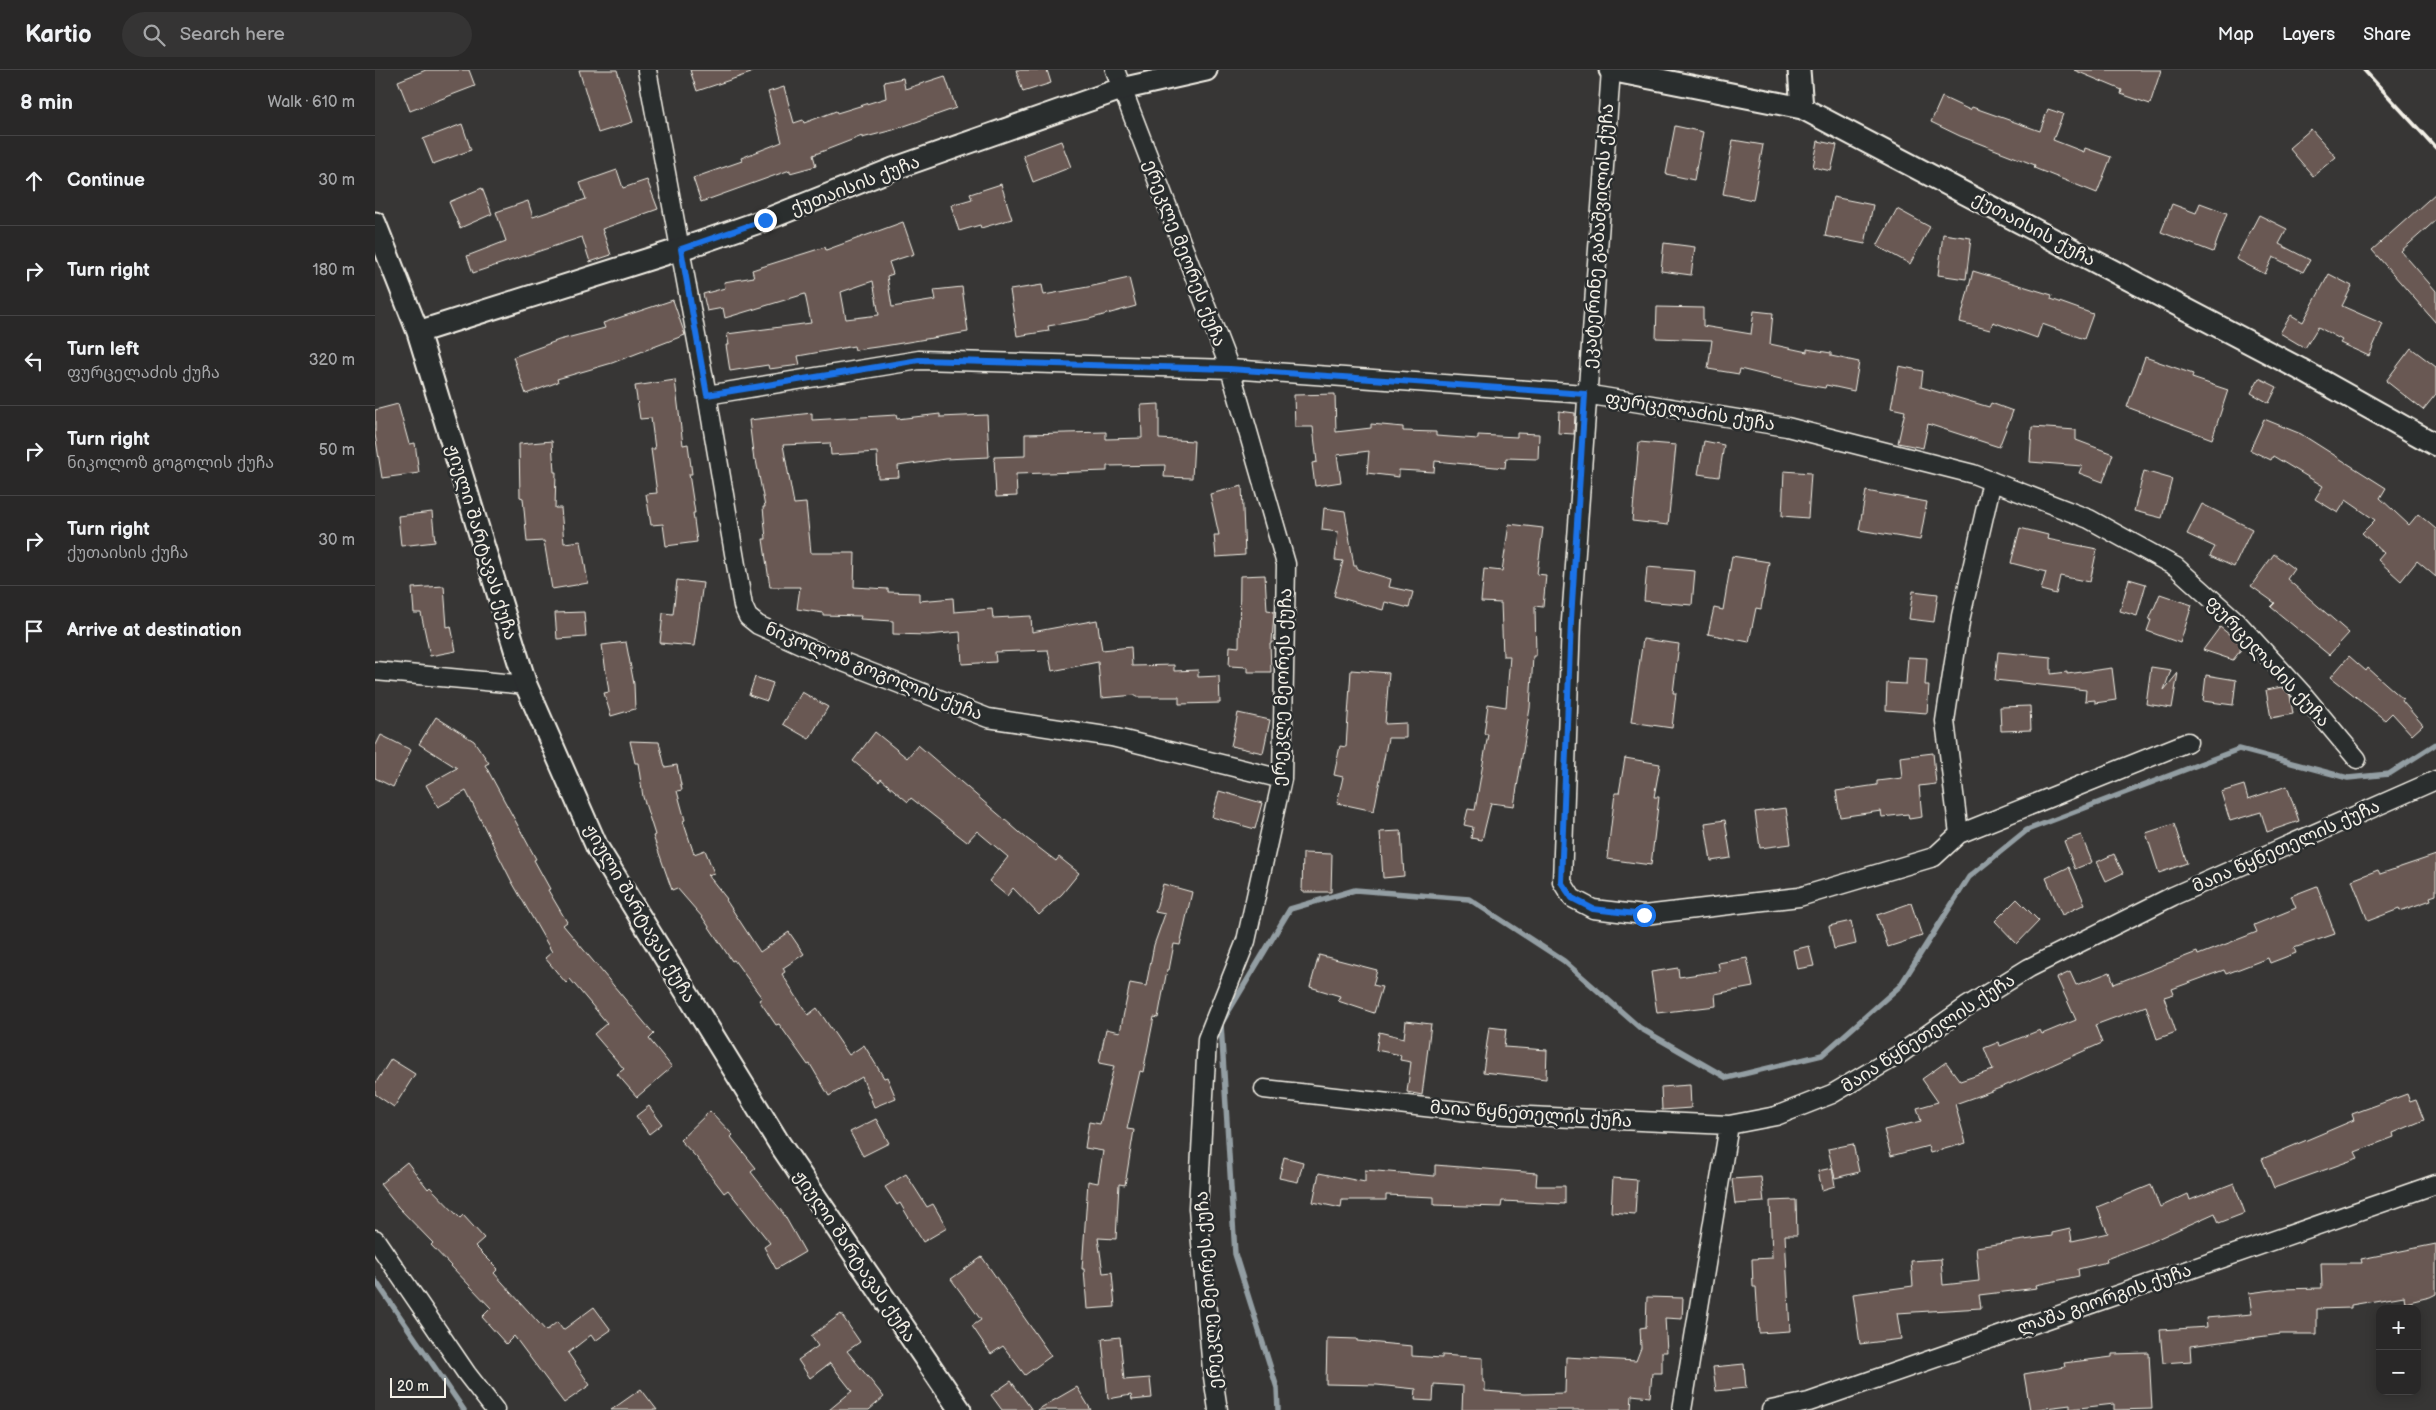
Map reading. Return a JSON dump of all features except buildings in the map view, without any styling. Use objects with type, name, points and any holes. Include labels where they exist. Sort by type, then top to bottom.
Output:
[{"type":"street","name":"ნიკოლოზ გოგოლის ქუჩა","points":[[647,70],[681,249],[743,606],[748,617],[758,624],[820,653],[988,718],[1112,737],[1282,779]]},
{"type":"street","name":"ქუთაისის ქუჩა","points":[[419,332],[681,249],[765,220],[1118,79],[1206,70]]},
{"type":"street","name":"ქუთაისის ქუჩა","points":[[1611,70],[1803,108],[2300,369],[2436,445]]},
{"type":"street","name":"ეკატერინე გაბაშვილის ქუჩა","points":[[1611,70],[1585,394],[1571,620],[1561,882],[1572,898],[1593,909],[1644,915],[1799,897],[1934,857],[1959,834]]},
{"type":"street","points":[[1799,70],[1803,108]]},
{"type":"street","name":"ერეკლე მეორეს ქუჩა","points":[[1118,79],[1230,369],[1286,564],[1282,779],[1246,941],[1207,1039],[1198,1208],[1212,1370],[1218,1410]]},
{"type":"street","name":"ჟიული შარტავას ქუჩა","points":[[375,223],[419,332],[526,685],[597,847],[779,1143],[960,1410]]},
{"type":"street","name":"ფურცელაძის ქუჩა","points":[[707,395],[919,360],[1230,369],[1585,394],[1787,427],[1973,474],[2089,519],[2176,567],[2236,621],[2301,692],[2357,759]]},
{"type":"street","points":[[1992,482],[1961,616],[1945,722],[1959,834],[2187,742]]},
{"type":"street","points":[[375,671],[526,685]]},
{"type":"street","name":"მაია წყნეთელის ქუჩა","points":[[1264,1089],[1487,1114],[1729,1125],[1776,1116],[1832,1094],[1900,1054],[1966,1007],[2029,968],[2173,896],[2436,780]]},
{"type":"street","points":[[1682,1410],[1729,1125]]},
{"type":"street","name":"ლაშა გიორგის ქუჩა","points":[[1771,1410],[1809,1402],[2436,1184]]},
{"type":"street","points":[[375,1239],[467,1374],[495,1410]]},
{"type":"waterway","points":[[1278,1410],[1277,1388],[1235,1254],[1221,1024],[1290,909],[1355,890],[1469,899],[1564,961],[1640,1028],[1727,1078],[1822,1055],[1900,986],[1969,877],[2027,830],[2239,749],[2348,778],[2389,774],[2436,744]]},
{"type":"waterway","points":[[375,1280],[464,1410]]},
{"type":"railway","points":[[2364,70],[2436,148]]},
{"type":"route","points":[[765,220],[681,249],[707,395],[919,360],[1230,369],[1585,394],[1571,620],[1561,882],[1572,898],[1593,909],[1644,915]]}]
